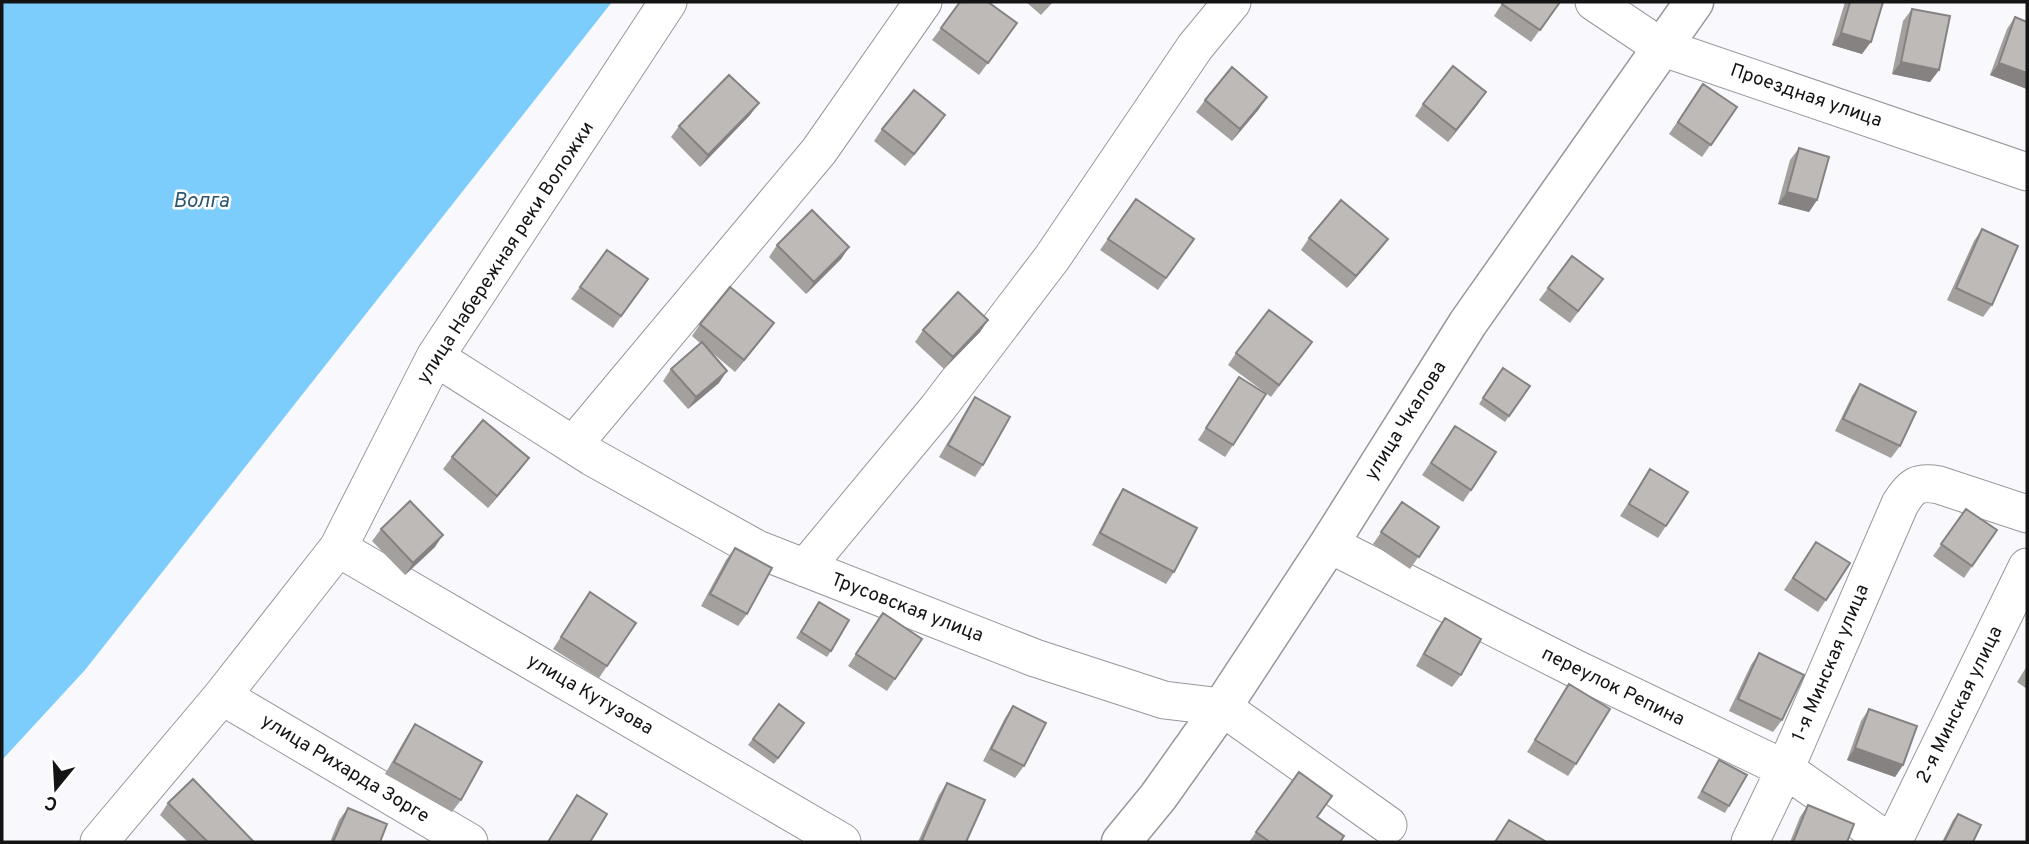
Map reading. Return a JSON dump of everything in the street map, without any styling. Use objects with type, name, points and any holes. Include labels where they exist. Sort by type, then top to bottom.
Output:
[{"type":"main road","name":"улица Чкалова","points":[[1121,842],[1158,797],[1222,707],[1329,544],[1468,323],[1694,2]]},
{"type":"street","name":"улица Набережная реки Воложки","points":[[99,842],[222,696],[338,548],[435,357],[668,2]]},
{"type":"street","points":[[573,445],[819,151],[923,2]]},
{"type":"street","points":[[805,568],[937,409],[1035,279],[1195,47],[1232,2]]},
{"type":"street","name":"Проездная улица","points":[[1594,2],[1661,47],[2027,172]]},
{"type":"street","name":"Трусовская улица","points":[[435,357],[573,445],[757,549],[1035,658],[1164,700],[1222,707],[1388,825]]},
{"type":"street","name":"1-я Минская улица","points":[[1750,842],[1785,769],[1900,504],[1914,486],[1927,483],[1938,485],[2027,514]]},
{"type":"street","name":"переулок Репина","points":[[1329,544],[1572,667],[1785,769],[1891,842]]},
{"type":"street","name":"улица Кутузова","points":[[338,548],[842,842]]},
{"type":"street","name":"2-я Минская улица","points":[[1891,842],[2027,567]]},
{"type":"street","name":"улица Рихарда Зорге","points":[[222,696],[469,842]]},
{"type":"water","name":"Волга","points":[[2,2],[612,2],[85,670],[2,760]]},
{"type":"building","points":[[960,2],[988,2],[1017,23],[988,63],[941,28]]},
{"type":"building","points":[[1560,2],[1540,30],[1502,4]]},
{"type":"building","points":[[1850,2],[1883,2],[1871,42],[1841,33]]},
{"type":"building","points":[[1912,9],[1950,16],[1939,70],[1901,62]]},
{"type":"building","points":[[2015,17],[2027,22],[2027,73],[1999,63]]},
{"type":"building","points":[[1453,66],[1486,92],[1456,130],[1423,104]]},
{"type":"building","points":[[1232,67],[1267,97],[1240,129],[1205,100]]},
{"type":"building","points":[[729,75],[759,103],[708,155],[679,126]]},
{"type":"building","points":[[1703,84],[1737,107],[1711,145],[1678,122]]},
{"type":"building","points":[[914,90],[945,115],[914,154],[882,129]]},
{"type":"building","points":[[1799,148],[1829,157],[1817,200],[1787,192]]},
{"type":"building","points":[[1136,199],[1194,239],[1166,278],[1108,239]]},
{"type":"building","points":[[1341,200],[1388,239],[1356,276],[1309,238]]},
{"type":"building","points":[[812,210],[849,247],[814,282],[777,245]]},
{"type":"building","points":[[1982,229],[2018,246],[1992,305],[1956,288]]},
{"type":"building","points":[[607,250],[648,279],[621,316],[580,287]]},
{"type":"building","points":[[1572,256],[1603,279],[1578,311],[1548,288]]},
{"type":"building","points":[[730,287],[774,323],[744,360],[700,324]]},
{"type":"building","points":[[958,292],[988,320],[953,357],[923,330]]},
{"type":"building","points":[[1269,310],[1312,342],[1279,385],[1236,353]]},
{"type":"building","points":[[702,342],[727,371],[696,397],[671,369]]},
{"type":"building","points":[[1503,368],[1530,386],[1509,416],[1483,398]]},
{"type":"building","points":[[1239,377],[1266,394],[1233,445],[1206,428]]},
{"type":"building","points":[[1860,384],[1916,412],[1900,446],[1843,419]]},
{"type":"building","points":[[975,397],[1010,417],[983,465],[948,445]]},
{"type":"building","points":[[483,420],[529,458],[497,496],[452,457]]},
{"type":"building","points":[[1455,426],[1496,452],[1471,490],[1431,463]]},
{"type":"building","points":[[1650,469],[1688,492],[1666,526],[1629,504]]},
{"type":"building","points":[[1123,489],[1197,528],[1174,572],[1100,533]]},
{"type":"building","points":[[410,501],[443,535],[413,563],[381,529]]},
{"type":"building","points":[[1402,502],[1439,527],[1419,557],[1381,532]]},
{"type":"building","points":[[1966,509],[1997,530],[1972,566],[1941,544]]},
{"type":"building","points":[[1816,542],[1850,563],[1826,600],[1793,578]]},
{"type":"building","points":[[735,548],[772,568],[747,614],[710,594]]},
{"type":"building","points":[[590,592],[636,623],[607,666],[561,637]]},
{"type":"building","points":[[819,602],[849,620],[831,651],[801,632]]},
{"type":"building","points":[[883,613],[922,639],[895,679],[856,654]]},
{"type":"building","points":[[1445,618],[1481,639],[1461,675],[1424,654]]},
{"type":"building","points":[[1759,653],[1804,675],[1782,720],[1738,699]]},
{"type":"building","points":[[1569,684],[1610,709],[1576,764],[1535,740]]},
{"type":"building","points":[[779,704],[804,723],[778,758],[753,739]]},
{"type":"building","points":[[1013,706],[1046,723],[1024,766],[991,749]]},
{"type":"building","points":[[1869,709],[1917,726],[1903,765],[1855,748]]},
{"type":"building","points":[[415,724],[482,762],[461,800],[394,762]]},
{"type":"building","points":[[1719,760],[1747,775],[1729,806],[1702,791]]},
{"type":"building","points":[[1299,772],[1332,796],[1317,817],[1344,836],[1340,842],[1270,842],[1256,832]]},
{"type":"building","points":[[193,779],[254,842],[208,842],[168,803]]},
{"type":"building","points":[[947,783],[985,800],[966,842],[926,842],[922,840]]},
{"type":"building","points":[[577,795],[607,814],[590,842],[548,842]]},
{"type":"building","points":[[1808,805],[1854,824],[1847,842],[1793,842]]},
{"type":"building","points":[[348,808],[387,824],[380,842],[333,842]]},
{"type":"building","points":[[1958,814],[1981,825],[1973,842],[1944,842]]},
{"type":"building","points":[[1509,820],[1545,841],[1545,842],[1495,842]]}]
